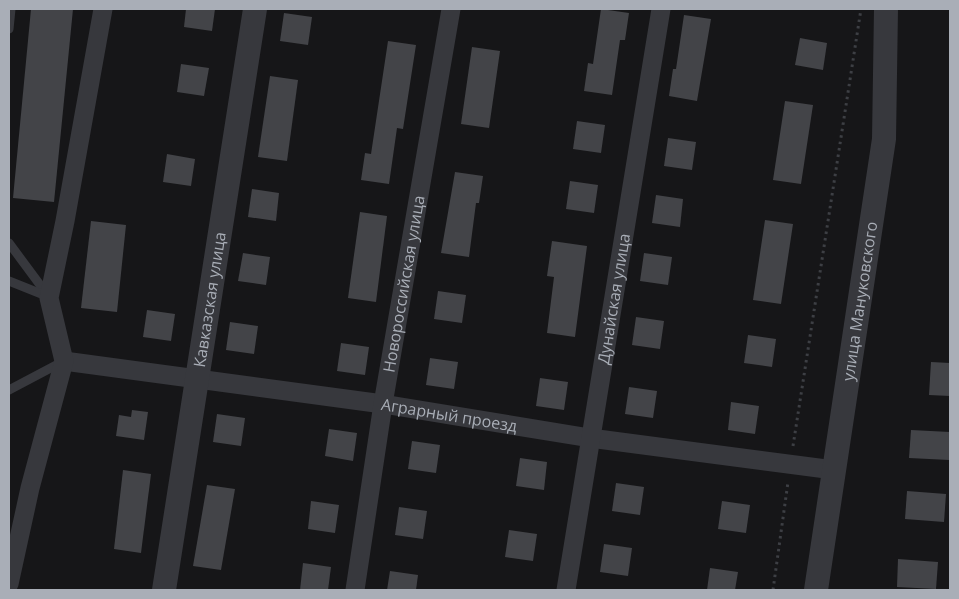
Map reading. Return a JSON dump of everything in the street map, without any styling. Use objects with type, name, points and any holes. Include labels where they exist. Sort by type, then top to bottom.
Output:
[{"type":"street","points":[[9,584],[30,488],[64,361],[49,298],[65,221],[103,9]]},
{"type":"street","name":"Кавказская улица","points":[[164,590],[256,9]]},
{"type":"street","name":"Новороссийская улица","points":[[354,590],[451,9]]},
{"type":"street","name":"Дунайская улица","points":[[566,590],[661,9]]},
{"type":"street","name":"улица Мануковского","points":[[816,590],[884,138],[886,9]]},
{"type":"street","name":"Аграрный проезд","points":[[64,361],[384,404],[590,438],[834,470]]},
{"type":"lane","points":[[9,29],[10,11]]},
{"type":"lane","points":[[9,243],[49,298]]},
{"type":"lane","points":[[9,281],[49,298]]},
{"type":"lane","points":[[9,390],[64,361]]},
{"type":"path","points":[[773,590],[790,464],[861,9]]},
{"type":"building","points":[[31,9],[73,9],[54,202],[13,198]]},
{"type":"building","points":[[186,9],[215,9],[212,31],[184,27]]},
{"type":"building","points":[[601,9],[629,13],[625,40],[620,40],[612,95],[584,91],[588,63],[593,64]]},
{"type":"building","points":[[284,13],[312,17],[308,45],[280,41]]},
{"type":"building","points":[[684,15],[711,19],[697,101],[669,96],[673,69],[676,69]]},
{"type":"building","points":[[800,38],[827,43],[823,70],[795,65]]},
{"type":"building","points":[[388,41],[416,45],[403,129],[397,128],[389,184],[361,180],[365,153],[371,154]]},
{"type":"building","points":[[472,47],[500,51],[489,128],[461,124]]},
{"type":"building","points":[[181,64],[209,68],[204,96],[177,92]]},
{"type":"building","points":[[270,76],[298,80],[287,161],[258,157]]},
{"type":"building","points":[[785,101],[813,105],[801,184],[773,180]]},
{"type":"building","points":[[577,121],[605,125],[601,153],[573,149]]},
{"type":"building","points":[[668,138],[696,142],[692,170],[664,166]]},
{"type":"building","points":[[167,154],[195,159],[191,186],[163,182]]},
{"type":"building","points":[[455,172],[483,176],[479,203],[476,203],[469,257],[441,253]]},
{"type":"building","points":[[570,181],[598,185],[594,213],[566,209]]},
{"type":"building","points":[[252,189],[279,193],[276,221],[248,217]]},
{"type":"building","points":[[656,195],[683,199],[680,227],[652,223]]},
{"type":"building","points":[[360,212],[387,216],[376,302],[348,298]]},
{"type":"building","points":[[765,220],[793,224],[781,304],[753,300]]},
{"type":"building","points":[[91,221],[126,225],[117,312],[81,308]]},
{"type":"building","points":[[552,241],[587,246],[575,337],[547,333],[554,277],[547,276]]},
{"type":"building","points":[[243,253],[270,257],[266,285],[238,281]]},
{"type":"building","points":[[644,253],[672,257],[668,285],[640,281]]},
{"type":"building","points":[[438,291],[466,295],[462,323],[434,319]]},
{"type":"building","points":[[147,310],[175,314],[171,341],[143,337]]},
{"type":"building","points":[[636,317],[664,321],[660,349],[632,345]]},
{"type":"building","points":[[230,322],[258,326],[254,354],[226,350]]},
{"type":"building","points":[[748,335],[776,339],[772,367],[744,363]]},
{"type":"building","points":[[341,343],[369,347],[365,375],[337,371]]},
{"type":"building","points":[[430,358],[458,362],[454,389],[426,385]]},
{"type":"building","points":[[931,362],[950,363],[950,396],[929,395]]},
{"type":"building","points":[[540,378],[568,382],[564,410],[536,406]]},
{"type":"building","points":[[629,387],[657,391],[653,418],[625,414]]},
{"type":"building","points":[[731,402],[759,406],[755,434],[728,430]]},
{"type":"building","points":[[132,410],[148,412],[144,440],[116,436],[119,415],[131,417]]},
{"type":"building","points":[[217,414],[245,418],[241,446],[213,442]]},
{"type":"building","points":[[329,429],[357,433],[353,461],[325,456]]},
{"type":"building","points":[[911,430],[950,432],[949,460],[909,458]]},
{"type":"building","points":[[412,441],[440,445],[436,473],[408,469]]},
{"type":"building","points":[[520,458],[547,462],[544,490],[516,486]]},
{"type":"building","points":[[123,470],[151,474],[141,553],[114,549]]},
{"type":"building","points":[[616,483],[644,487],[640,515],[612,511]]},
{"type":"building","points":[[207,485],[235,489],[221,570],[193,566]]},
{"type":"building","points":[[907,491],[946,494],[944,522],[905,519]]},
{"type":"building","points":[[311,501],[339,505],[335,533],[308,529]]},
{"type":"building","points":[[722,501],[750,505],[746,533],[718,529]]},
{"type":"building","points":[[399,507],[427,511],[423,539],[395,535]]},
{"type":"building","points":[[509,530],[537,534],[533,561],[505,557]]},
{"type":"building","points":[[604,544],[632,548],[628,576],[600,572]]},
{"type":"building","points":[[898,559],[938,562],[936,589],[897,587]]},
{"type":"building","points":[[303,563],[331,567],[328,590],[300,590]]},
{"type":"building","points":[[710,568],[738,572],[735,590],[707,590]]},
{"type":"building","points":[[390,571],[418,575],[416,590],[387,590]]}]
